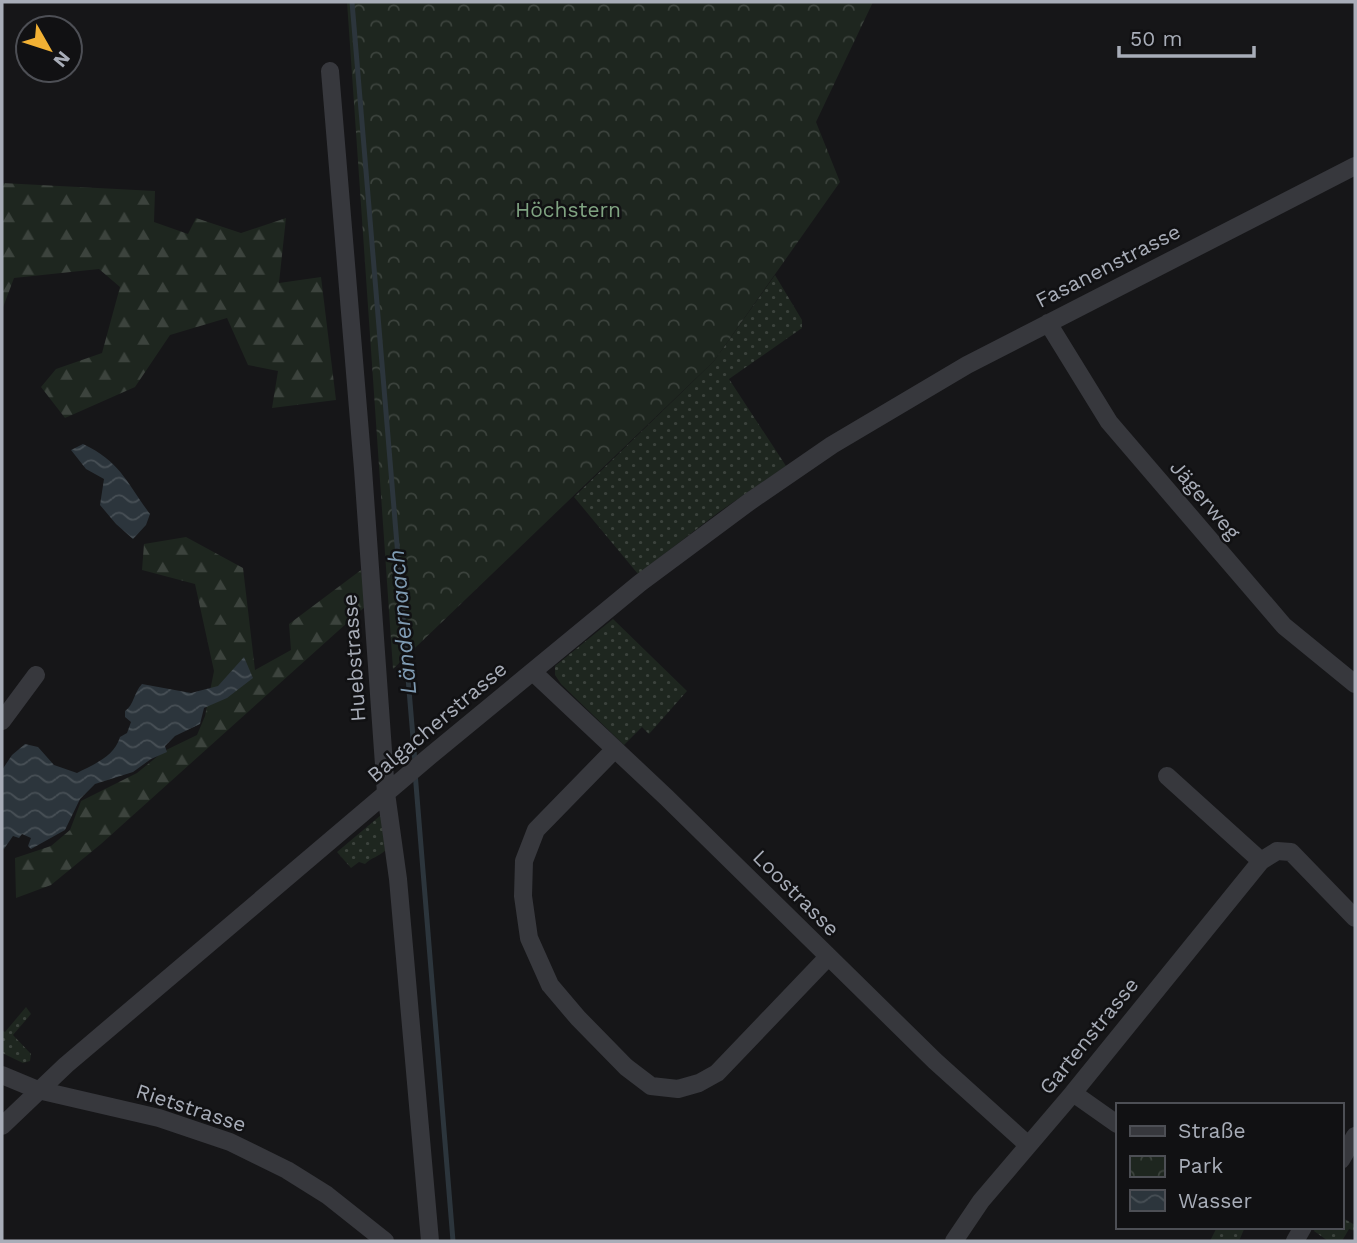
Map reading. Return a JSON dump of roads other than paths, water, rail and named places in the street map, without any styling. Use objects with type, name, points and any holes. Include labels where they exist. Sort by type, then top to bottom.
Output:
[{"type":"street","name":"Huebstrasse","points":[[330,71],[430,1241]]},
{"type":"street","name":"Fasanenstrasse","points":[[884,413],[967,365],[1355,166]]},
{"type":"street","name":"Jägerweg","points":[[1048,323],[1109,422],[1284,626],[1355,684]]},
{"type":"street","name":"Balgacherstrasse","points":[[2,1126],[37,1090],[430,756],[640,583],[832,444],[884,413]]},
{"type":"street","name":"Loostrasse","points":[[533,672],[935,1061],[1028,1145]]},
{"type":"street","points":[[2,721],[36,675]]},
{"type":"street","points":[[615,749],[536,830],[524,861],[523,896],[529,938],[550,985],[626,1067],[651,1086],[678,1089],[699,1083],[717,1073],[828,957]]},
{"type":"street","points":[[1167,776],[1261,861],[1277,850],[1291,852],[1355,918]]},
{"type":"street","name":"Gartenstrasse","points":[[954,1241],[981,1201],[1073,1093],[1261,861]]},
{"type":"street","name":"Rietstrasse","points":[[2,1075],[37,1090],[159,1118],[230,1142],[287,1170],[327,1195],[385,1241]]},
{"type":"street","points":[[1073,1093],[1116,1123]]},
{"type":"street","points":[[1343,1157],[1355,1136]]},
{"type":"water","points":[[83,444],[115,466],[150,514],[146,525],[133,539],[100,505],[104,479],[86,469],[71,450]]},
{"type":"water","points":[[244,657],[253,678],[227,698],[204,708],[200,724],[175,736],[165,746],[167,752],[133,772],[95,784],[80,799],[65,830],[31,849],[28,846],[31,838],[22,834],[19,838],[13,836],[4,849],[2,847],[2,770],[12,755],[25,744],[38,747],[54,765],[77,773],[108,755],[120,737],[127,733],[131,722],[125,717],[125,711],[142,684],[191,693],[218,686]]},
{"type":"waterway","name":"Ländernaach","points":[[352,2],[415,762]]},
{"type":"waterway","name":"Ländernaach","points":[[415,772],[453,1241]]},
{"type":"park label","name":"Höchstern","points":[[568,210]]}]
